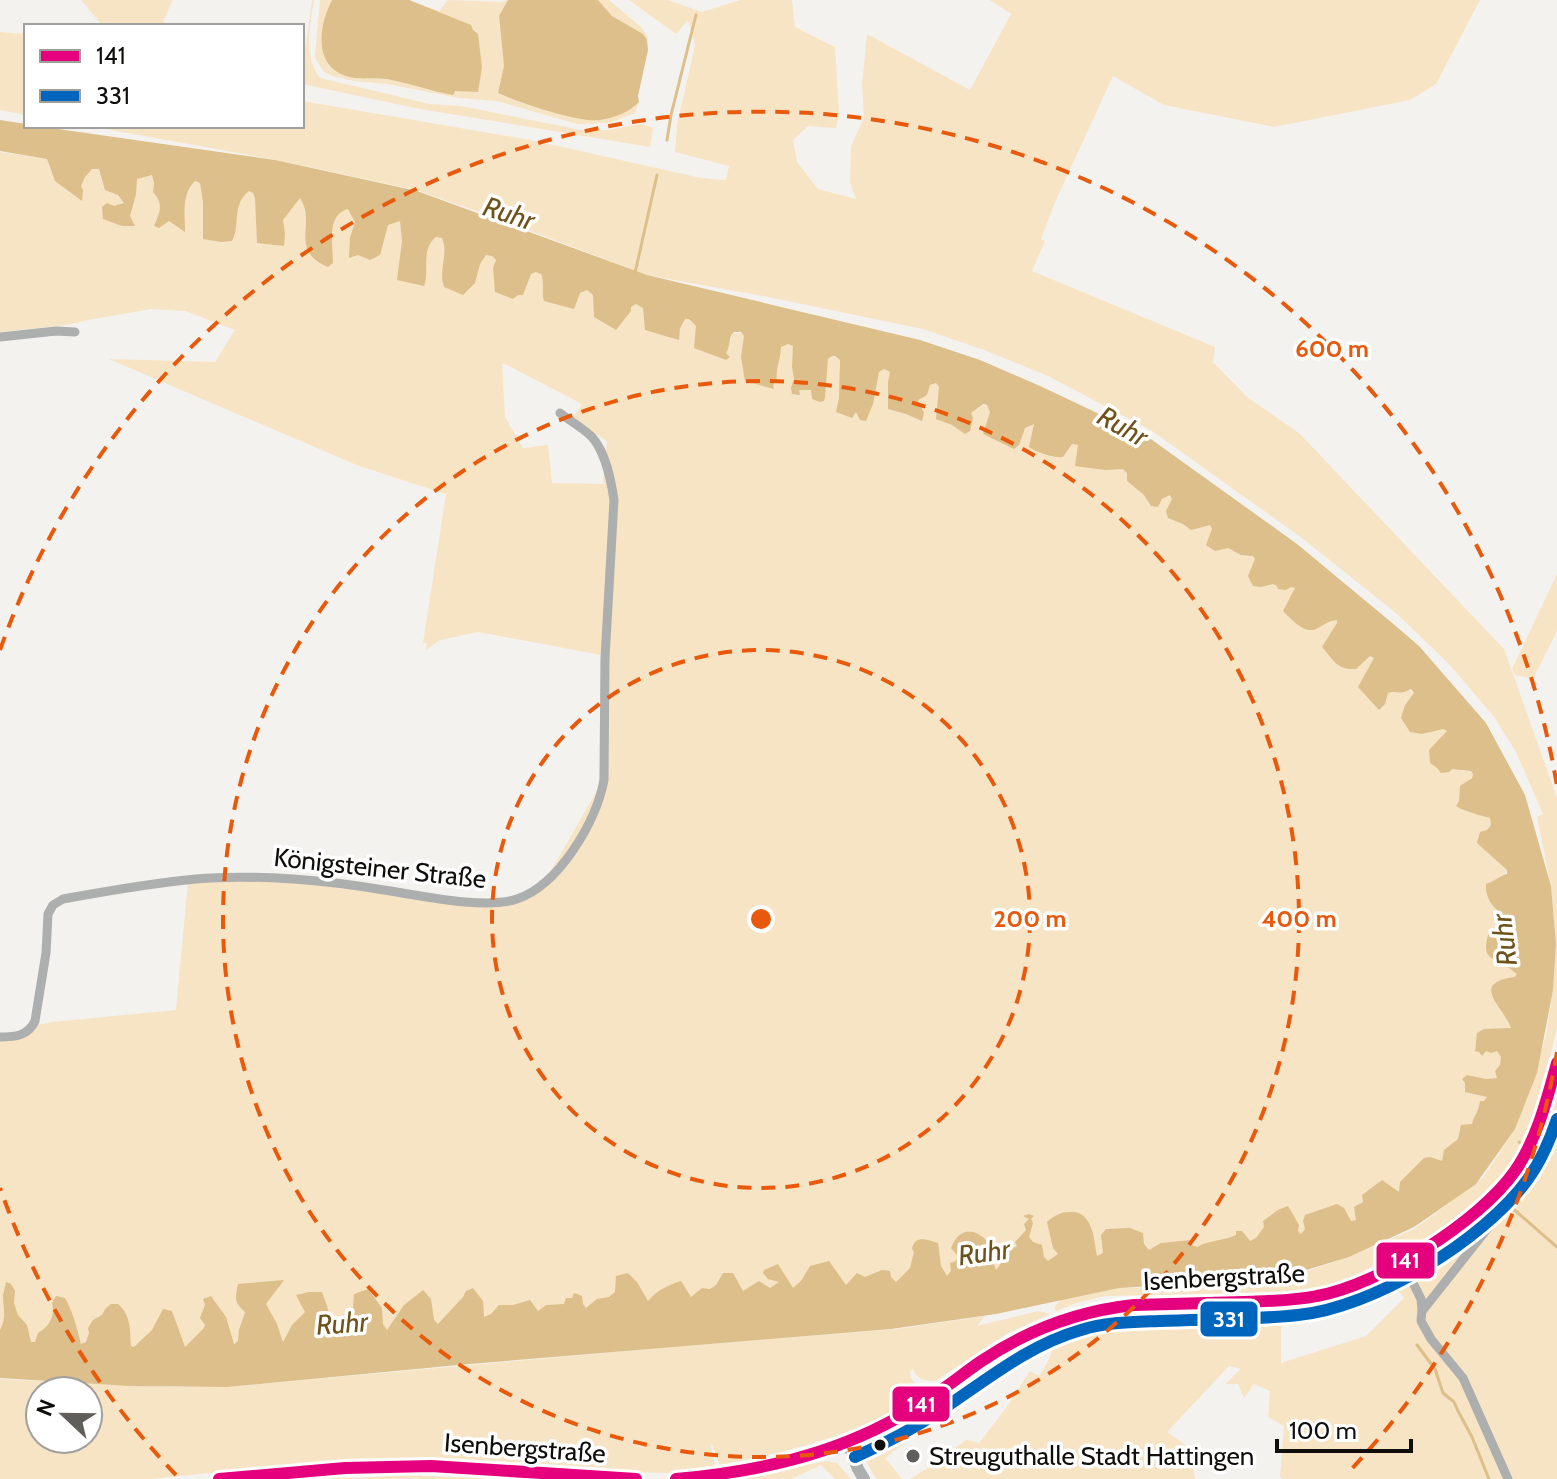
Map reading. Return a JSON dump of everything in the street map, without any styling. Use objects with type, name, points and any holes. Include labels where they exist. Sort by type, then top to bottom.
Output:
[{"type":"main road","name":"Isenbergstraße","points":[[676,1479],[741,1472],[801,1459],[848,1443],[906,1414],[1008,1345],[1069,1317],[1108,1307],[1311,1298],[1360,1283],[1402,1261],[1496,1193],[1515,1171],[1533,1135],[1557,1063]]},
{"type":"main road","name":"Isenbergstraße","points":[[219,1479],[345,1468],[431,1466],[636,1479]]},
{"type":"street","points":[[0,337],[75,332]]},
{"type":"street","name":"Königsteiner Straße","points":[[0,1037],[21,1035],[32,1027],[37,1017],[48,914],[53,905],[63,899],[165,882],[244,876],[368,887],[443,899],[499,902],[518,899],[533,891],[562,863],[591,820],[604,780],[606,621],[614,500],[598,446],[589,435],[560,413]]},
{"type":"street","points":[[1422,1310],[1491,1224],[1502,1202],[1496,1193]]},
{"type":"street","points":[[1402,1261],[1421,1299],[1421,1321],[1431,1339],[1463,1378],[1508,1479]]},
{"type":"street","points":[[848,1443],[864,1479]]},
{"type":"shaded area","points":[[81,0],[173,0],[163,21],[168,24],[101,24]]},
{"type":"shaded area","points":[[314,0],[310,51],[320,78],[430,104],[461,106],[581,130],[608,130],[642,124],[653,128],[650,147],[420,109],[304,84],[307,38]]},
{"type":"shaded area","points":[[320,0],[409,0],[439,11],[448,0],[508,0],[499,16],[504,66],[498,93],[541,109],[633,108],[639,102],[635,113],[609,123],[577,124],[497,101],[459,98],[336,77],[324,72],[315,58]]},
{"type":"shaded area","points":[[598,0],[609,0],[641,27],[647,40],[643,34],[612,16]]},
{"type":"shaded area","points":[[629,0],[668,0],[702,12],[740,0],[792,0],[795,27],[835,47],[839,114],[836,128],[808,126],[793,140],[797,162],[818,189],[856,199],[850,182],[851,146],[864,118],[862,85],[867,34],[970,90],[1011,14],[990,0],[1480,0],[1436,84],[1410,100],[1274,127],[1164,105],[1113,76],[1056,200],[1041,239],[1045,241],[1032,271],[1215,347],[1213,362],[1247,397],[1299,433],[1504,649],[1557,798],[1557,1027],[1539,1103],[1510,1166],[1478,1199],[1435,1233],[1343,1282],[1278,1296],[1105,1296],[1056,1311],[1054,1307],[1062,1299],[1119,1288],[1250,1285],[1349,1257],[1414,1229],[1483,1178],[1515,1129],[1546,1036],[1553,990],[1556,944],[1551,886],[1537,817],[1543,814],[1516,752],[1494,717],[1450,665],[1396,613],[1302,538],[1152,431],[1046,375],[984,350],[923,329],[647,275],[416,190],[276,160],[100,128],[304,128],[304,101],[531,140],[701,178],[726,180],[729,166],[675,152],[677,125],[695,45],[688,20],[676,34]]},
{"type":"shaded area","points":[[0,32],[24,34],[24,115],[0,110]]},
{"type":"shaded area","points":[[0,152],[47,159],[51,171],[99,169],[194,181],[200,183],[201,188],[249,191],[255,198],[290,210],[300,198],[305,213],[334,220],[340,211],[349,209],[354,226],[384,234],[388,225],[400,221],[429,246],[430,241],[442,237],[444,251],[482,258],[492,256],[496,259],[494,266],[531,274],[541,273],[544,280],[579,294],[587,290],[630,311],[636,304],[680,327],[684,319],[689,319],[696,326],[730,342],[732,333],[741,333],[744,336],[743,346],[788,344],[793,346],[793,359],[827,367],[828,359],[832,356],[840,359],[839,369],[879,372],[884,369],[890,372],[889,380],[930,385],[937,383],[939,387],[988,407],[1025,418],[1117,456],[1315,587],[1447,731],[1442,736],[1463,771],[1474,774],[1469,780],[1486,817],[1490,818],[1518,918],[1518,1006],[1493,1099],[1439,1167],[1356,1220],[1301,1234],[1298,1232],[1168,1253],[911,1281],[694,1295],[283,1342],[281,1338],[185,1347],[111,1348],[0,1343],[0,1036],[11,1037],[33,1026],[52,1022],[176,1010],[188,882],[213,879],[297,882],[461,901],[509,901],[544,883],[599,787],[601,655],[478,632],[440,640],[426,650],[427,643],[423,643],[446,494],[359,466],[109,359],[215,362],[235,330],[185,311],[151,309],[67,325],[0,332]],"holes":[[[503,363],[582,404],[572,419],[607,441],[605,484],[552,483],[548,445],[523,448],[505,417]]]},
{"type":"shaded area","points":[[1557,574],[1557,631],[1533,679],[1515,675],[1512,669]]},
{"type":"shaded area","points":[[1557,1084],[1557,1479],[1282,1479],[1284,1426],[1268,1417],[1270,1391],[1254,1384],[1244,1398],[1238,1384],[1225,1384],[1241,1369],[1229,1366],[1167,1432],[1189,1451],[1187,1458],[1193,1467],[1195,1479],[910,1479],[966,1440],[979,1443],[1030,1371],[1039,1376],[1046,1365],[1052,1342],[1046,1330],[1112,1313],[1191,1307],[1281,1308],[1281,1363],[1366,1336],[1404,1298],[1387,1276],[1479,1215],[1516,1181],[1540,1137]]},
{"type":"shaded area","points":[[1038,1311],[1051,1314],[1008,1333],[935,1381],[921,1379],[913,1369],[911,1378],[919,1390],[889,1413],[866,1424],[804,1446],[720,1466],[712,1444],[715,1467],[675,1473],[623,1472],[515,1462],[435,1459],[303,1464],[150,1479],[0,1479],[0,1379],[24,1380],[24,1455],[104,1455],[104,1384],[227,1387],[896,1329],[985,1316],[977,1326]]},
{"type":"shaded area","points":[[922,1417],[927,1426],[885,1458],[902,1479],[877,1479],[868,1465],[867,1449]]},
{"type":"shaded area","points":[[827,1461],[837,1463],[851,1479],[835,1479],[821,1465],[791,1479],[730,1479]]},
{"type":"shaded area","points":[[403,1475],[495,1479],[285,1479],[359,1478]]},
{"type":"water","points":[[332,0],[409,0],[471,25],[478,34],[482,67],[478,92],[455,91],[453,95],[387,79],[355,78],[338,73],[324,56],[322,46],[324,22]]},
{"type":"water","points":[[508,0],[598,0],[612,16],[643,34],[648,50],[639,102],[616,116],[590,120],[549,111],[498,93],[504,66],[499,16]]},
{"type":"water","name":"Ruhr","points":[[0,120],[24,124],[24,128],[51,128],[275,160],[417,191],[647,275],[920,340],[980,360],[1148,437],[1297,544],[1419,646],[1486,723],[1525,795],[1551,886],[1556,944],[1553,990],[1537,1073],[1515,1129],[1476,1184],[1414,1227],[1349,1257],[1248,1285],[1119,1288],[996,1314],[891,1329],[227,1387],[104,1384],[104,1375],[0,1378],[0,1330],[6,1282],[15,1291],[14,1303],[18,1315],[27,1325],[31,1342],[35,1342],[38,1333],[51,1320],[52,1303],[56,1296],[65,1298],[68,1303],[81,1344],[86,1342],[93,1320],[111,1304],[118,1304],[128,1318],[131,1346],[134,1347],[152,1330],[163,1309],[172,1311],[185,1347],[203,1329],[205,1325],[200,1318],[205,1305],[203,1299],[211,1296],[226,1317],[234,1344],[238,1341],[245,1312],[236,1300],[238,1284],[284,1280],[266,1304],[283,1342],[292,1325],[305,1312],[296,1295],[309,1292],[322,1292],[337,1335],[340,1335],[353,1307],[354,1294],[368,1289],[382,1308],[383,1324],[387,1330],[404,1305],[423,1290],[431,1299],[434,1320],[438,1324],[466,1291],[473,1288],[483,1301],[484,1317],[499,1305],[530,1300],[538,1311],[546,1305],[564,1304],[566,1298],[572,1298],[574,1293],[582,1296],[586,1308],[597,1299],[609,1297],[615,1292],[616,1276],[628,1273],[648,1301],[663,1289],[681,1281],[691,1297],[702,1288],[710,1289],[716,1285],[723,1273],[733,1273],[743,1291],[759,1281],[770,1288],[779,1282],[768,1279],[764,1270],[778,1264],[793,1288],[810,1266],[829,1261],[846,1285],[857,1273],[865,1277],[882,1270],[890,1271],[896,1282],[910,1268],[914,1244],[922,1239],[938,1243],[941,1266],[947,1276],[951,1271],[950,1263],[957,1259],[951,1248],[959,1236],[968,1232],[978,1234],[989,1243],[996,1270],[1000,1257],[1017,1246],[1015,1242],[1026,1230],[1024,1224],[1029,1219],[1023,1216],[1029,1214],[1034,1216],[1029,1237],[1042,1245],[1048,1261],[1058,1254],[1053,1248],[1047,1222],[1067,1212],[1078,1213],[1088,1221],[1097,1256],[1103,1253],[1101,1235],[1106,1229],[1130,1228],[1143,1233],[1144,1244],[1149,1250],[1161,1243],[1191,1240],[1192,1245],[1197,1247],[1236,1235],[1236,1231],[1242,1231],[1250,1241],[1264,1227],[1263,1221],[1288,1206],[1301,1234],[1305,1229],[1305,1215],[1337,1204],[1344,1208],[1351,1221],[1356,1220],[1354,1207],[1363,1202],[1362,1195],[1382,1180],[1399,1192],[1400,1182],[1424,1158],[1442,1161],[1444,1150],[1458,1139],[1461,1125],[1472,1124],[1480,1101],[1487,1097],[1465,1092],[1462,1079],[1467,1075],[1497,1078],[1495,1071],[1501,1057],[1497,1051],[1486,1051],[1482,1056],[1475,1051],[1477,1033],[1484,1029],[1511,1028],[1491,990],[1501,980],[1517,974],[1505,965],[1497,964],[1487,952],[1489,932],[1512,926],[1513,922],[1494,906],[1486,891],[1486,884],[1507,874],[1507,870],[1477,843],[1480,832],[1491,825],[1490,818],[1456,806],[1460,786],[1473,774],[1471,771],[1452,769],[1441,773],[1430,763],[1429,750],[1447,731],[1410,732],[1401,718],[1405,705],[1414,693],[1411,689],[1388,693],[1385,704],[1379,710],[1358,687],[1374,658],[1370,656],[1356,669],[1344,668],[1336,663],[1322,647],[1337,620],[1313,630],[1299,626],[1283,611],[1295,588],[1278,589],[1273,584],[1253,586],[1248,576],[1255,559],[1253,556],[1241,555],[1228,548],[1215,551],[1206,545],[1212,529],[1210,525],[1191,530],[1168,518],[1166,511],[1172,499],[1170,495],[1162,499],[1158,507],[1151,506],[1144,495],[1127,481],[1127,473],[1123,469],[1075,466],[1078,445],[1072,444],[1063,457],[1050,456],[1029,447],[1034,424],[1025,428],[1019,445],[1014,449],[983,434],[990,412],[987,405],[983,404],[971,413],[970,431],[965,434],[936,419],[939,387],[936,383],[930,385],[927,395],[918,400],[924,413],[922,421],[888,409],[890,372],[884,369],[879,372],[873,404],[866,421],[860,420],[856,412],[852,418],[836,412],[840,360],[835,356],[828,359],[824,401],[812,399],[811,390],[799,390],[800,395],[792,394],[793,346],[788,344],[781,347],[774,389],[745,381],[741,357],[744,336],[741,332],[734,332],[731,336],[726,353],[730,357],[726,360],[694,348],[696,326],[689,319],[685,319],[680,328],[679,340],[645,330],[643,308],[636,304],[616,330],[594,317],[593,295],[587,290],[580,293],[574,309],[544,301],[542,277],[536,272],[531,274],[523,295],[513,299],[495,292],[493,268],[496,260],[492,256],[486,255],[475,283],[463,295],[444,287],[442,238],[436,237],[428,248],[424,286],[397,280],[402,241],[400,221],[388,225],[380,255],[370,260],[358,255],[349,258],[355,222],[348,209],[341,212],[334,224],[333,263],[328,267],[309,253],[305,236],[306,217],[300,198],[283,220],[284,246],[257,243],[255,198],[249,191],[240,202],[232,241],[222,242],[203,239],[203,202],[200,183],[195,181],[186,198],[185,232],[169,221],[159,228],[154,226],[160,204],[153,192],[152,175],[137,179],[130,216],[135,226],[122,226],[103,219],[102,207],[107,203],[114,206],[124,203],[118,195],[105,190],[99,169],[92,169],[85,177],[81,186],[82,201],[55,181],[47,159],[0,151]]},
{"type":"waterway","points":[[667,140],[696,15]]},
{"type":"waterway","points":[[635,273],[657,175]]},
{"type":"waterway","points":[[1521,1175],[1511,1192],[1510,1206],[1557,1247]]},
{"type":"waterway","points":[[1417,1345],[1435,1369],[1443,1393],[1454,1402],[1489,1479]]},
{"type":"transit line","name":"141","points":[[676,1479],[763,1467],[819,1452],[873,1431],[910,1411],[1016,1340],[1073,1317],[1134,1305],[1299,1299],[1342,1290],[1369,1279],[1453,1230],[1499,1191],[1529,1146],[1557,1063]]},
{"type":"transit line","name":"331","points":[[855,1457],[919,1424],[1025,1354],[1081,1330],[1129,1322],[1298,1315],[1328,1310],[1392,1285],[1456,1247],[1509,1202],[1537,1165],[1557,1119]]},
{"type":"transit line","name":"141","points":[[219,1479],[345,1468],[431,1466],[636,1479]]},
{"type":"place","name":"Streuguthalle Stadt Hattingen","points":[[913,1456]]}]
